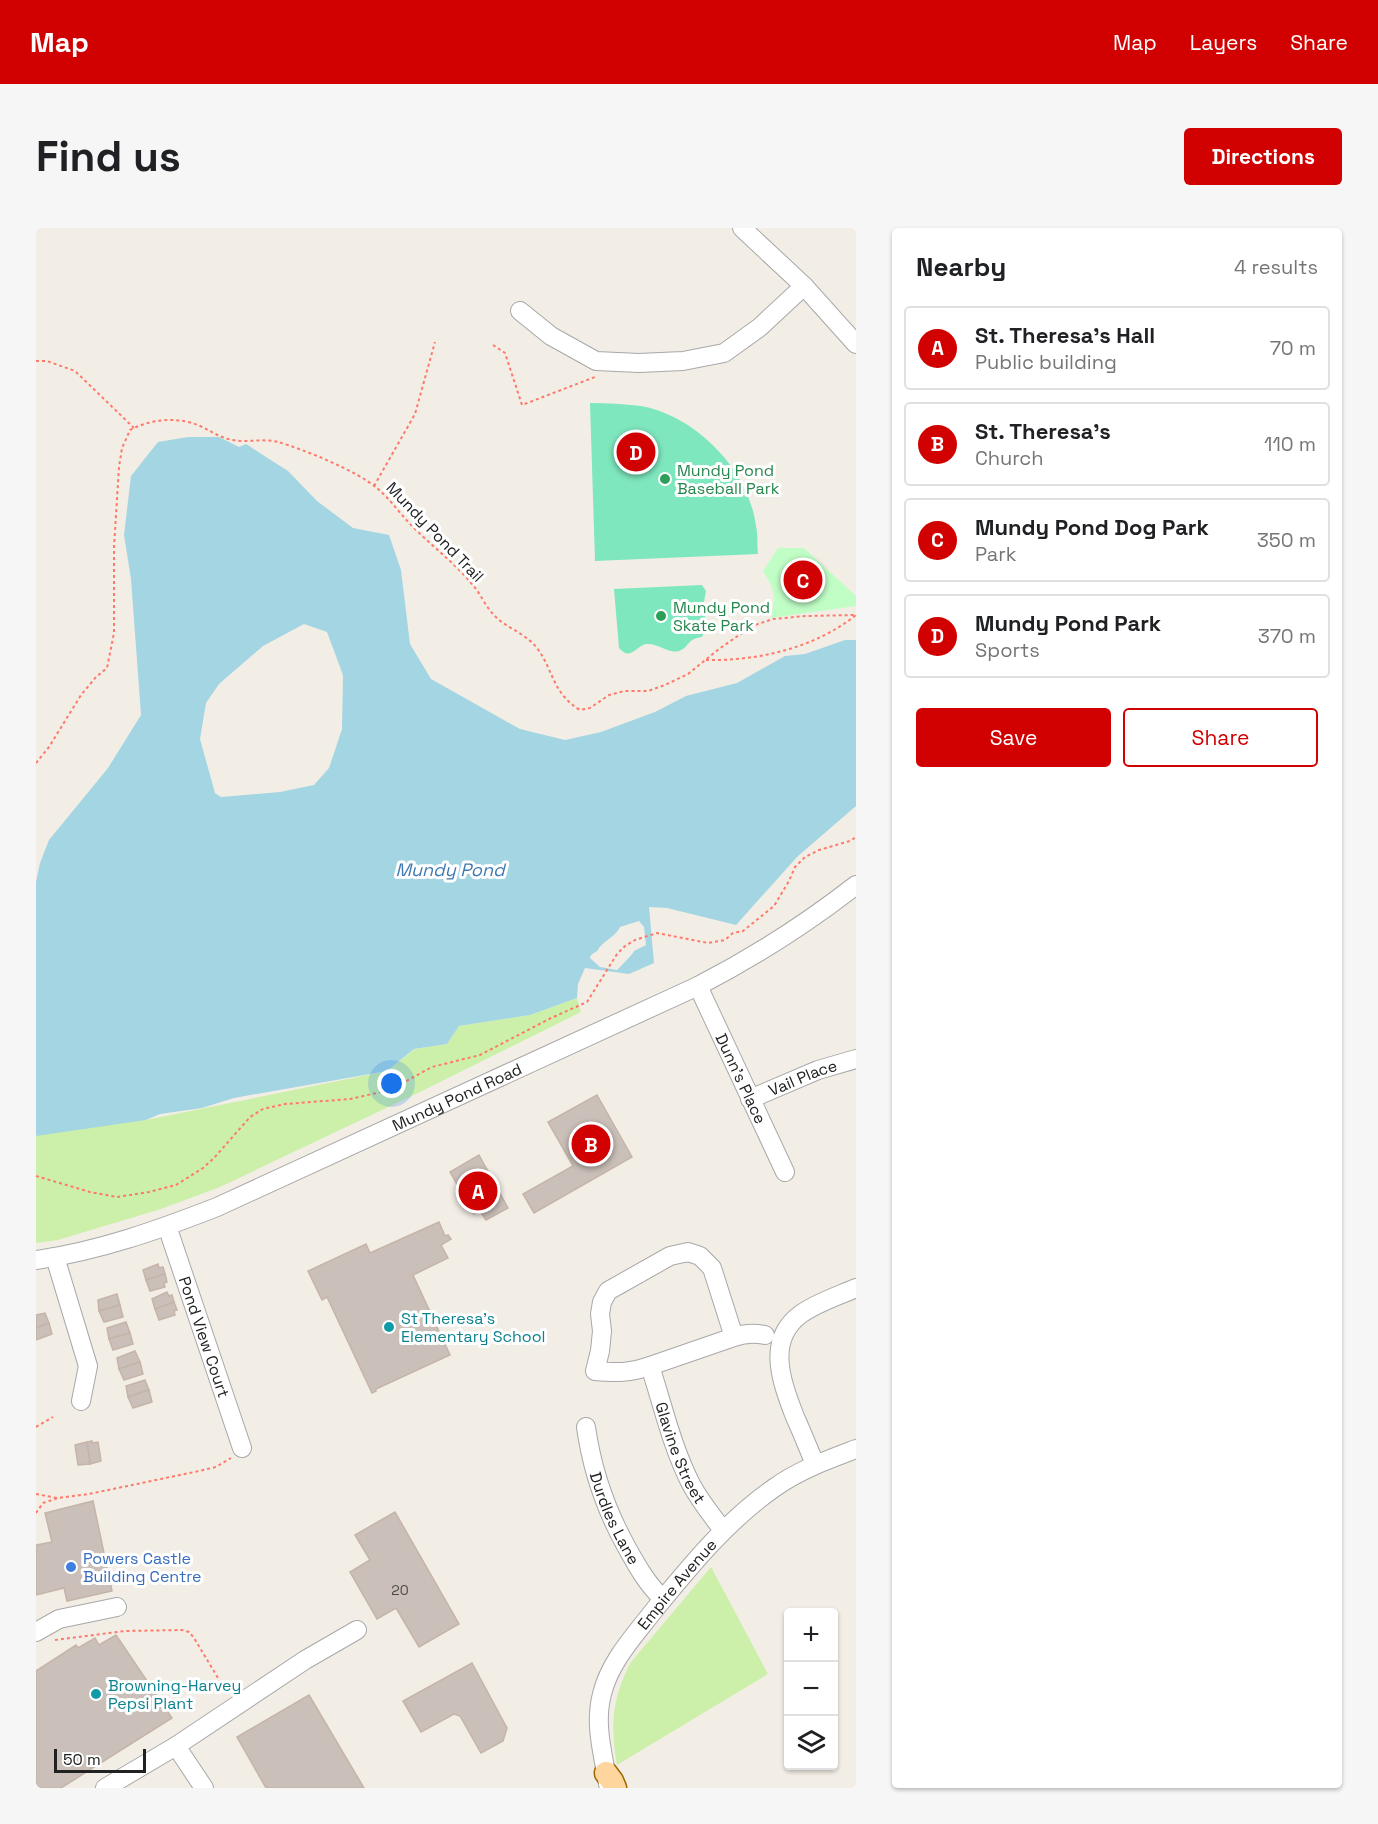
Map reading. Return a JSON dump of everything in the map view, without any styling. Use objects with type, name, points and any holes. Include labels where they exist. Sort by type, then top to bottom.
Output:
[{"type":"street","points":[[742,228],[804,286],[856,344]]},
{"type":"street","points":[[520,311],[551,336],[596,361],[639,363],[683,361],[724,353],[760,327],[804,286]]},
{"type":"street","name":"Mundy Pond Road","points":[[36,1260],[103,1246],[217,1207],[698,986],[771,946],[856,885]]},
{"type":"street","name":"Dunn's Place","points":[[698,986],[785,1172]]},
{"type":"street","name":"Vail Place","points":[[750,1099],[818,1070],[856,1059]]},
{"type":"street","name":"Pond View Court","points":[[167,1226],[242,1448]]},
{"type":"street","points":[[734,1337],[712,1268],[700,1256],[688,1252],[670,1256],[608,1291],[602,1302],[600,1314],[601,1341],[595,1371],[621,1373],[651,1366],[734,1337],[750,1333],[765,1335]]},
{"type":"street","points":[[55,1257],[88,1365],[81,1401]]},
{"type":"street","points":[[815,1464],[783,1387],[779,1370],[779,1354],[790,1325],[800,1315],[818,1304],[856,1288]]},
{"type":"street","name":"Glavine Street","points":[[651,1366],[682,1465],[692,1486],[723,1530]]},
{"type":"street","name":"Durdles Lane","points":[[586,1427],[597,1481],[612,1522],[650,1587],[663,1599]]},
{"type":"street","name":"Empire Avenue","points":[[610,1783],[598,1725],[598,1712],[603,1690],[615,1663],[632,1638],[723,1530],[745,1510],[773,1488],[796,1474],[815,1464],[856,1449]]},
{"type":"street","points":[[36,1632],[59,1619],[117,1607]]},
{"type":"street","points":[[105,1788],[176,1746],[305,1660],[357,1630]]},
{"type":"street","points":[[176,1746],[204,1788]]},
{"type":"path","points":[[374,486],[415,414],[435,342]]},
{"type":"path","points":[[494,345],[505,353],[522,405],[599,376]]},
{"type":"path","points":[[36,361],[47,361],[75,371],[134,428],[130,430],[122,448],[119,467],[114,547],[114,633],[107,668],[81,695],[49,747],[36,763]]},
{"type":"path","name":"Mundy Pond Trail","points":[[134,428],[144,423],[166,420],[188,422],[217,436],[234,441],[276,441],[330,463],[374,486],[476,589],[496,618],[520,632],[537,648],[556,688],[580,710],[590,708],[609,695],[624,691],[648,691],[666,685],[688,674],[752,626],[773,618],[856,615]]},
{"type":"path","name":"Mundy Pond Trail","points":[[706,660],[755,657],[790,648],[840,627],[856,615]]},
{"type":"path","points":[[36,1176],[90,1192],[117,1197],[176,1185],[203,1168],[250,1117],[263,1109],[285,1104],[350,1099],[390,1090],[432,1068],[480,1055],[587,1002],[611,962],[630,942],[657,933],[708,943],[725,940],[733,933],[743,932],[774,906],[795,867],[804,857],[856,837]]},
{"type":"path","points":[[36,1427],[53,1417]]},
{"type":"path","points":[[36,1513],[43,1503],[58,1498],[89,1494],[216,1467],[227,1462],[242,1448]]},
{"type":"path","points":[[36,1494],[58,1498]]},
{"type":"path","points":[[54,1640],[125,1631],[182,1630],[189,1632],[235,1707]]},
{"type":"green space","name":"Mundy Pond Baseball Park","points":[[590,403],[641,406],[681,421],[700,434],[731,466],[743,485],[756,526],[758,554],[595,561]]},
{"type":"green space","points":[[778,548],[804,548],[856,596],[856,606],[771,618],[774,604],[773,593],[763,571]]},
{"type":"green space","name":"Mundy Pond Skate Park","points":[[702,585],[706,591],[703,607],[707,625],[702,637],[693,639],[675,652],[651,644],[643,645],[630,653],[623,652],[619,648],[614,589]]},
{"type":"green space","points":[[577,998],[581,1012],[220,1187],[161,1209],[58,1240],[36,1243],[36,1134],[146,1120],[387,1071],[415,1049],[447,1044],[459,1026],[530,1015]]},
{"type":"green space","points":[[711,1567],[768,1674],[617,1765],[614,1712],[620,1687],[631,1662]]},
{"type":"water","name":"Mundy Pond","points":[[188,437],[219,437],[239,447],[246,444],[288,471],[317,501],[353,528],[389,535],[401,570],[410,644],[431,679],[520,729],[565,740],[601,732],[655,712],[686,696],[737,683],[785,656],[805,654],[845,640],[856,640],[856,806],[798,856],[736,925],[667,908],[649,907],[654,963],[629,974],[585,968],[578,984],[577,998],[530,1015],[459,1026],[447,1044],[414,1049],[387,1071],[234,1098],[202,1108],[160,1114],[146,1120],[36,1136],[36,882],[49,840],[108,768],[141,715],[131,579],[124,535],[131,476],[158,442]],"holes":[[[304,624],[327,632],[343,675],[342,729],[329,768],[314,785],[280,792],[221,797],[215,793],[200,739],[206,703],[219,684],[263,646]],[[639,921],[644,927],[646,945],[634,951],[617,970],[600,967],[590,958],[620,927]]]},
{"type":"building","points":[[597,1095],[632,1157],[534,1213],[523,1194],[573,1166],[548,1122]]},
{"type":"building","points":[[479,1155],[508,1208],[486,1220],[480,1211],[474,1214],[450,1172]]},
{"type":"building","name":"St Theresa's Elementary School","points":[[439,1222],[445,1236],[448,1235],[451,1239],[441,1245],[448,1258],[413,1275],[450,1355],[376,1389],[372,1393],[327,1297],[322,1300],[308,1271],[366,1244],[370,1253]]},
{"type":"building","points":[[158,1264],[159,1268],[163,1267],[165,1274],[146,1280],[143,1270]]},
{"type":"building","points":[[165,1274],[167,1282],[164,1283],[165,1287],[150,1291],[146,1280]]},
{"type":"building","points":[[167,1292],[169,1296],[172,1295],[174,1302],[155,1309],[152,1299]]},
{"type":"building","points":[[117,1294],[120,1305],[99,1311],[98,1300]]},
{"type":"building","points":[[174,1302],[177,1310],[174,1311],[175,1315],[159,1320],[155,1309]]},
{"type":"building","points":[[120,1305],[123,1317],[104,1322],[99,1311]]},
{"type":"building","points":[[45,1313],[49,1323],[36,1328],[36,1315]]},
{"type":"building","points":[[126,1322],[130,1333],[109,1339],[107,1328]]},
{"type":"building","points":[[49,1323],[52,1334],[36,1340],[36,1328]]},
{"type":"building","points":[[130,1333],[133,1344],[113,1350],[109,1339]]},
{"type":"building","points":[[135,1351],[140,1362],[119,1369],[117,1358]]},
{"type":"building","points":[[140,1362],[143,1374],[124,1380],[119,1369]]},
{"type":"building","points":[[145,1380],[149,1390],[128,1397],[126,1386]]},
{"type":"building","points":[[149,1390],[152,1402],[133,1408],[128,1397]]},
{"type":"building","points":[[92,1441],[92,1443],[98,1442],[101,1461],[90,1464],[87,1442]]},
{"type":"building","points":[[87,1442],[90,1464],[78,1465],[75,1445]]},
{"type":"building","name":"Powers Castle Building Centre","points":[[93,1501],[112,1591],[67,1601],[64,1588],[36,1595],[36,1545],[52,1542],[45,1513]]},
{"type":"building","points":[[395,1512],[459,1624],[419,1647],[396,1608],[377,1619],[350,1572],[370,1560],[355,1535]]},
{"type":"building","name":"Browning-Harvey Pepsi Plant","points":[[116,1635],[172,1718],[61,1788],[36,1788],[36,1671],[76,1645],[78,1648],[95,1638],[99,1645]]},
{"type":"building","points":[[472,1663],[507,1728],[503,1741],[481,1753],[460,1716],[454,1714],[421,1732],[403,1701]]},
{"type":"building","points":[[309,1695],[364,1788],[266,1788],[237,1737]]},
{"type":"place","name":"Mundy Pond Park","points":[[636,452]]},
{"type":"place","name":"Mundy Pond Baseball Park","points":[[665,479]]},
{"type":"place","name":"Mundy Pond Dog Park","points":[[803,580]]},
{"type":"place","name":"Mundy Pond Skate Park","points":[[661,616]]},
{"type":"place","name":"St. Theresa's","points":[[591,1144]]},
{"type":"place","name":"St. Theresa's Hall","points":[[478,1191]]},
{"type":"place","name":"St Theresa's Elementary School","points":[[389,1327]]},
{"type":"place","name":"Powers Castle Building Centre","points":[[71,1567]]},
{"type":"place","name":"Browning-Harvey Pepsi Plant","points":[[96,1694]]}]
